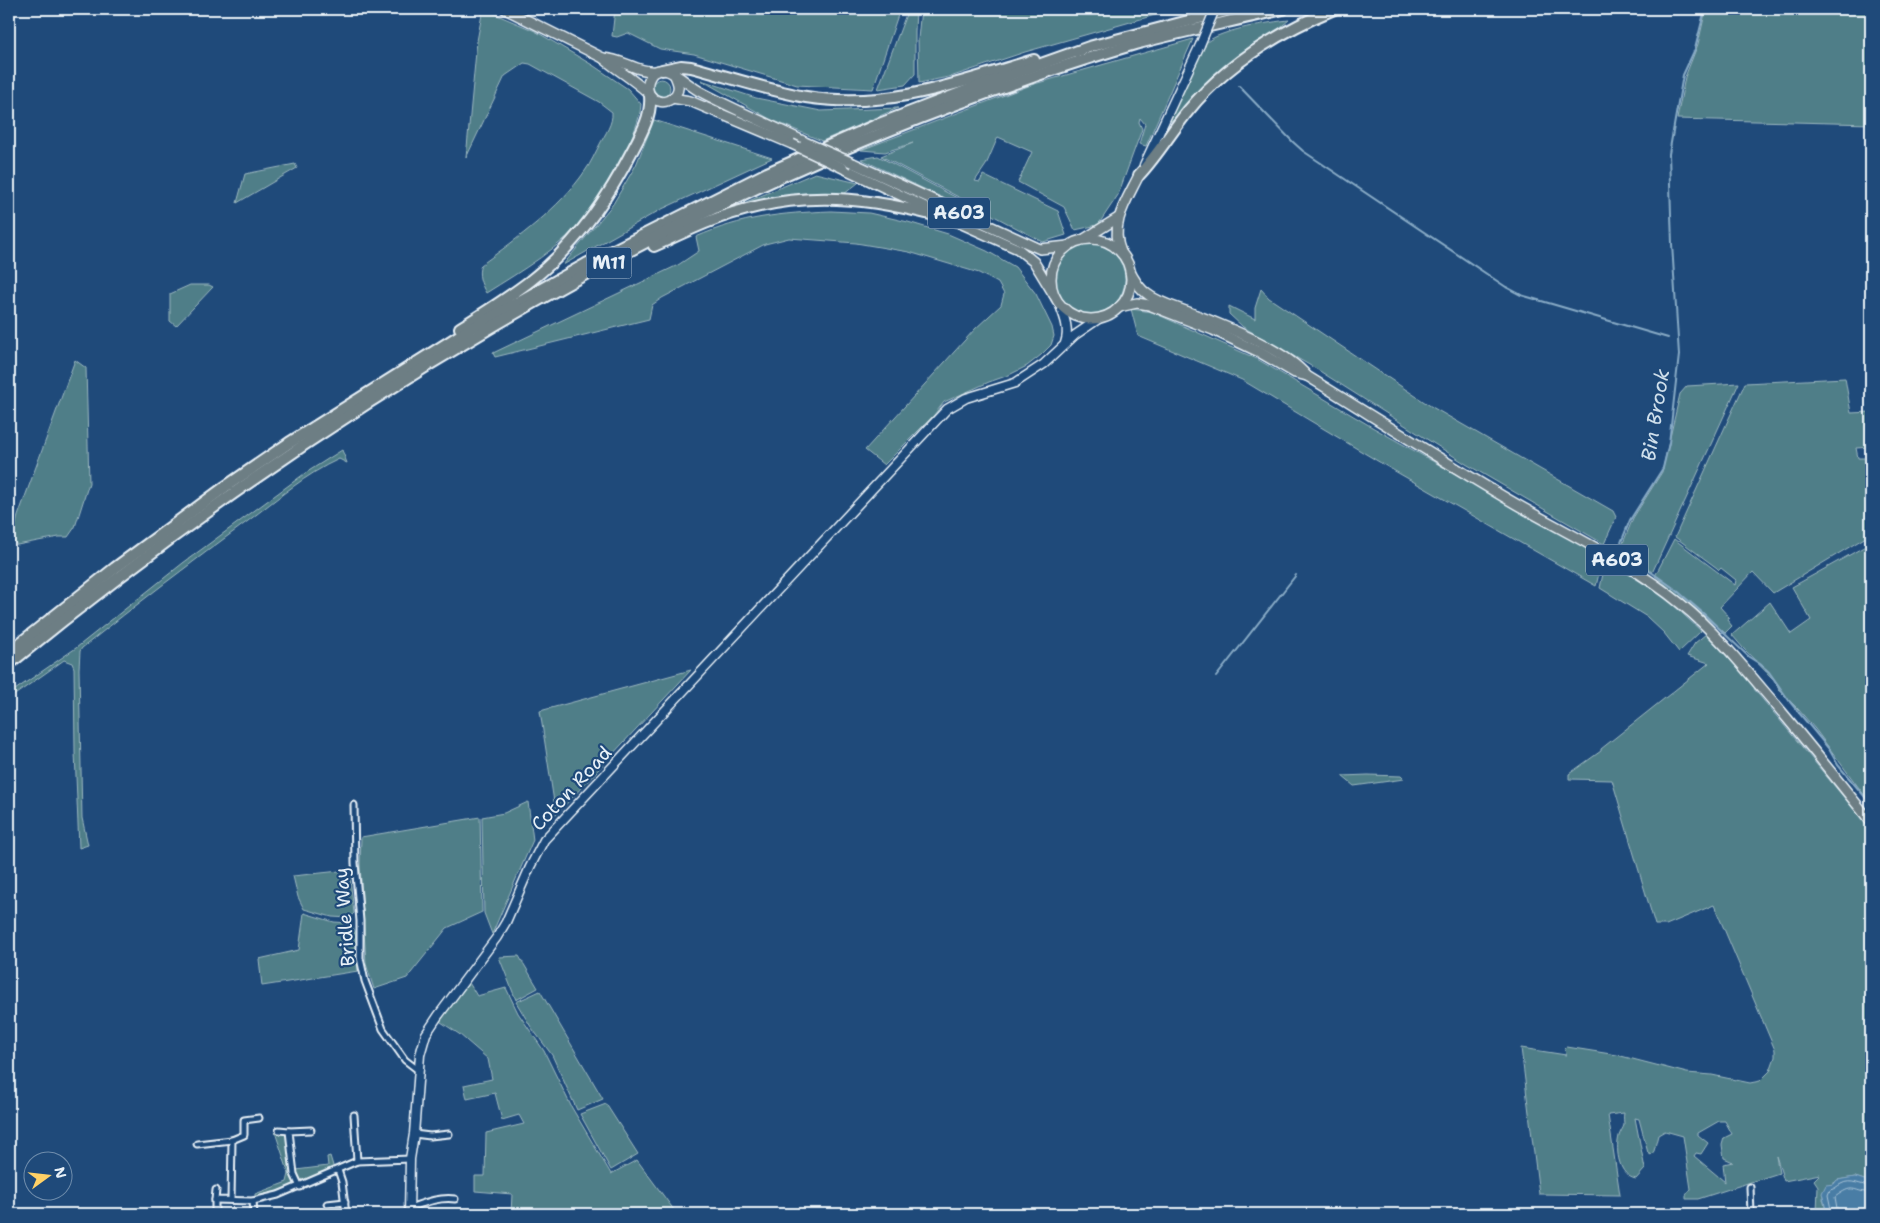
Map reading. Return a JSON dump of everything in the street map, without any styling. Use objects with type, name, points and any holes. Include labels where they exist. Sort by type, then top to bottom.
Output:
[{"type":"highway","name":"M11","points":[[9,652],[115,568],[225,487],[289,443],[470,330],[586,264],[767,173],[910,112],[1089,47],[1234,9]]},
{"type":"highway","name":"M11","points":[[9,664],[120,575],[233,493],[378,397],[500,323],[677,227],[770,182],[870,138],[1029,78],[1135,44],[1283,9]]},
{"type":"highway","points":[[1139,175],[1189,110],[1216,80],[1276,37],[1334,9]]},
{"type":"highway","points":[[660,71],[681,66],[692,67],[792,94],[835,100],[868,100],[908,96],[941,88],[1063,50],[1089,47]]},
{"type":"highway","points":[[374,389],[425,351],[532,280],[571,243],[599,208],[618,179],[650,112],[650,95]]},
{"type":"highway","points":[[581,278],[721,217],[791,200],[838,198],[870,201],[914,209],[953,220]]},
{"type":"main road","points":[[505,9],[603,58],[613,67],[632,78],[660,102],[665,102],[672,98],[678,89],[675,76],[671,73],[641,70],[617,59],[603,58]]},
{"type":"main road","points":[[650,95],[647,88],[648,80],[660,71]]},
{"type":"main road","name":"A603","points":[[675,76],[702,93],[805,142],[1040,249],[1068,246]]},
{"type":"main road","name":"A603","points":[[672,98],[690,101],[792,144],[1012,246],[1034,262],[1057,299]]},
{"type":"main road","points":[[1118,218],[1068,246],[1059,255],[1053,268],[1052,285],[1057,299],[1070,313],[1079,317],[1100,318],[1118,308],[1129,292],[1130,272],[1117,241],[1118,218],[1139,175]]},
{"type":"main road","points":[[1081,240],[1094,239],[1106,242],[1123,255]]},
{"type":"main road","name":"A603","points":[[1130,272],[1138,286],[1147,294],[1161,302],[1220,324],[1247,337],[1299,366],[1307,376]]},
{"type":"main road","name":"A603","points":[[1118,308],[1137,303],[1150,305],[1212,330],[1259,352],[1295,373],[1307,376],[1451,466],[1650,581],[1681,604],[1723,642],[1790,721],[1871,822]]},
{"type":"street","points":[[1139,175],[1215,9]]},
{"type":"street","points":[[1057,299],[1067,328],[1068,335],[1064,344]]},
{"type":"street","name":"Coton Road","points":[[409,1211],[410,1159],[414,1134],[418,1070],[420,1054],[426,1034],[497,937],[506,922],[544,840],[948,409],[966,398],[1015,383],[1044,364],[1064,344],[1100,318]]},
{"type":"street","name":"Bridle Way","points":[[354,805],[360,958],[365,981],[383,1029],[405,1060],[418,1070]]},
{"type":"street","points":[[354,1115],[358,1161]]},
{"type":"street","points":[[197,1144],[232,1140],[244,1134],[244,1120],[259,1118]]},
{"type":"street","points":[[279,1130],[311,1130]]},
{"type":"street","points":[[289,1131],[294,1174],[300,1186]]},
{"type":"street","points":[[414,1134],[430,1136],[449,1134]]},
{"type":"street","points":[[231,1200],[232,1140]]},
{"type":"street","points":[[216,1200],[253,1201],[278,1195],[358,1161],[410,1159]]},
{"type":"street","points":[[338,1170],[346,1214]]},
{"type":"street","points":[[1750,1187],[1752,1214]]},
{"type":"street","points":[[215,1210],[216,1190]]},
{"type":"street","points":[[409,1211],[435,1199],[455,1199]]},
{"type":"street","points":[[253,1201],[254,1214]]},
{"type":"street","points":[[327,1204],[345,1202]]},
{"type":"green space","points":[[483,9],[535,31],[594,66],[628,89],[641,104],[633,134],[614,176],[589,214],[554,248],[486,293],[480,279],[481,265],[537,222],[575,185],[589,165],[606,133],[610,125],[612,112],[599,102],[530,64],[524,63],[505,76],[466,158],[477,41]]},
{"type":"green space","points":[[615,9],[900,9],[873,89],[797,85],[694,54],[660,49],[628,33],[617,37],[612,36]]},
{"type":"green space","points":[[908,9],[916,9],[915,74],[905,85],[878,89]]},
{"type":"green space","points":[[921,9],[1158,9],[1162,13],[1025,52],[953,76],[919,83],[918,39]]},
{"type":"green space","points":[[1706,9],[1871,9],[1871,124],[1677,119],[1685,77],[1698,44]]},
{"type":"green space","points":[[1289,20],[1271,35],[1228,63],[1170,122],[1187,78],[1207,42],[1234,30]]},
{"type":"green space","points":[[1193,39],[1146,146],[1139,144],[1145,124],[1140,118],[1139,122],[1142,129],[1118,195],[1098,225],[1075,230],[1064,207],[1018,182],[1032,152],[998,137],[986,165],[975,181],[980,182],[983,175],[1058,211],[1066,235],[1043,242],[881,156],[913,143],[885,152],[861,150],[1031,85]]},
{"type":"green space","points":[[657,79],[665,79],[670,84],[668,95],[657,97],[652,92],[652,84]]},
{"type":"green space","points":[[701,80],[756,98],[821,111],[898,108],[822,141],[770,119]]},
{"type":"green space","points":[[654,120],[772,158],[660,210],[563,265],[613,204],[636,165]]},
{"type":"green space","points":[[878,156],[989,215],[987,219],[861,159]]},
{"type":"green space","points":[[295,164],[297,168],[237,203],[245,174]]},
{"type":"green space","points":[[815,173],[858,183],[844,194],[784,198],[732,208]]},
{"type":"green space","points":[[831,211],[869,213],[948,234],[987,251],[1015,267],[1036,294],[1052,327],[1054,336],[1051,345],[1027,366],[944,402],[934,415],[884,465],[865,450],[975,329],[1001,305],[1004,294],[998,283],[979,273],[909,252],[856,243],[789,238],[765,244],[662,298],[652,305],[649,319],[495,357],[493,353],[678,265],[699,251],[696,237],[729,225],[762,217]]},
{"type":"green space","points":[[1090,244],[1109,250],[1119,260],[1125,279],[1119,298],[1109,308],[1090,314],[1071,308],[1061,298],[1055,279],[1061,260],[1071,250]]},
{"type":"green space","points":[[190,285],[209,285],[213,287],[176,326],[170,321],[170,294]]},
{"type":"green space","points":[[1261,289],[1269,298],[1432,407],[1613,511],[1616,517],[1604,544],[1466,464],[1318,370],[1243,327],[1229,314],[1229,306],[1255,319],[1255,308]]},
{"type":"green space","points":[[1131,309],[1152,312],[1257,359],[1372,427],[1603,557],[1596,586],[1386,466],[1242,380],[1138,336]]},
{"type":"green space","points":[[75,360],[86,368],[89,483],[75,527],[68,537],[17,545],[12,539],[18,516]]},
{"type":"green space","points":[[1845,378],[1851,413],[1871,412],[1871,447],[1856,448],[1858,458],[1871,458],[1871,534],[1773,593],[1753,572],[1720,607],[1729,617],[1727,620],[1732,626],[1725,633],[1655,576],[1674,539],[1735,585],[1736,580],[1721,568],[1719,570],[1675,537],[1745,383]]},
{"type":"green space","points":[[1739,383],[1652,573],[1619,553],[1633,518],[1662,472],[1680,394],[1687,386]]},
{"type":"green space","points":[[342,450],[347,463],[339,459],[292,487],[144,599],[80,651],[82,818],[88,845],[79,848],[74,668],[72,663],[64,660],[9,699],[9,694],[76,648],[183,563],[304,474]]},
{"type":"green space","points":[[1871,543],[1871,803],[1815,729],[1781,692],[1774,680],[1732,635],[1770,602],[1791,634],[1811,620],[1792,587]]},
{"type":"green space","points":[[1606,560],[1665,597],[1701,631],[1679,652],[1664,633],[1647,617],[1600,588]]},
{"type":"green space","points":[[1706,634],[1755,687],[1754,689],[1871,830],[1871,1182],[1855,1177],[1838,1180],[1831,1185],[1823,1199],[1827,1214],[1815,1214],[1817,1212],[1818,1186],[1814,1180],[1820,1174],[1784,1181],[1776,1156],[1779,1173],[1698,1199],[1686,1199],[1686,1195],[1691,1189],[1683,1136],[1665,1131],[1658,1135],[1654,1151],[1651,1155],[1648,1153],[1639,1119],[1635,1118],[1645,1169],[1636,1179],[1630,1177],[1622,1168],[1618,1155],[1619,1135],[1624,1125],[1624,1113],[1608,1115],[1620,1195],[1539,1194],[1521,1048],[1566,1055],[1565,1049],[1567,1047],[1617,1055],[1687,1073],[1712,1075],[1750,1083],[1760,1081],[1770,1071],[1775,1057],[1775,1050],[1714,905],[1666,925],[1655,925],[1612,780],[1569,779],[1569,774],[1601,751],[1601,749],[1709,663],[1687,656],[1695,643]],"holes":[[[1719,1121],[1725,1121],[1732,1134],[1724,1138],[1722,1145],[1724,1158],[1733,1162],[1723,1164],[1725,1182],[1694,1156],[1696,1153],[1701,1154],[1708,1143],[1698,1133]]]},
{"type":"green space","points":[[691,670],[556,815],[540,711]]},
{"type":"green space","points":[[1342,776],[1401,776],[1404,779],[1354,786]]},
{"type":"green space","points":[[528,802],[533,840],[492,934],[484,913],[482,817],[504,813]]},
{"type":"green space","points":[[480,817],[482,912],[447,928],[407,978],[374,989],[366,964],[360,864],[361,837]]},
{"type":"green space","points":[[349,870],[354,913],[349,918],[332,917],[304,909],[298,897],[293,876]]},
{"type":"green space","points":[[304,913],[334,922],[349,923],[355,931],[358,971],[262,986],[259,959],[299,950]]},
{"type":"green space","points":[[519,956],[538,988],[516,1000],[499,957]]},
{"type":"green space","points":[[468,981],[477,996],[506,988],[518,1013],[544,1051],[572,1108],[611,1174],[637,1160],[677,1214],[511,1214],[512,1194],[475,1191],[475,1176],[485,1176],[486,1133],[524,1124],[519,1115],[502,1120],[495,1093],[467,1099],[464,1085],[492,1079],[488,1059],[459,1034],[438,1020]]},
{"type":"green space","points":[[540,991],[603,1099],[577,1110],[552,1055],[531,1027],[516,1002]]},
{"type":"green space","points":[[606,1104],[638,1154],[611,1170],[580,1114]]},
{"type":"green space","points":[[275,1132],[287,1133],[295,1186],[255,1197],[255,1194],[287,1182],[289,1174]]},
{"type":"green space","points":[[330,1156],[334,1169],[305,1181],[301,1180],[296,1170],[328,1166],[327,1157]]},
{"type":"water","points":[[1855,1177],[1871,1182],[1871,1214],[1863,1214],[1860,1211],[1856,1214],[1827,1214],[1822,1193],[1826,1185],[1834,1184],[1837,1180]]},
{"type":"waterway","name":"Bin Brook","points":[[1705,9],[1695,49],[1683,75],[1669,154],[1679,355],[1669,443],[1663,468],[1630,520],[1620,545],[1620,550],[1675,589],[1749,657],[1769,672],[1790,702],[1829,749],[1838,765],[1871,804]]},
{"type":"waterway","points":[[1239,86],[1303,151],[1506,287],[1521,295],[1668,338]]},
{"type":"waterway","points":[[1216,677],[1296,575]]}]
